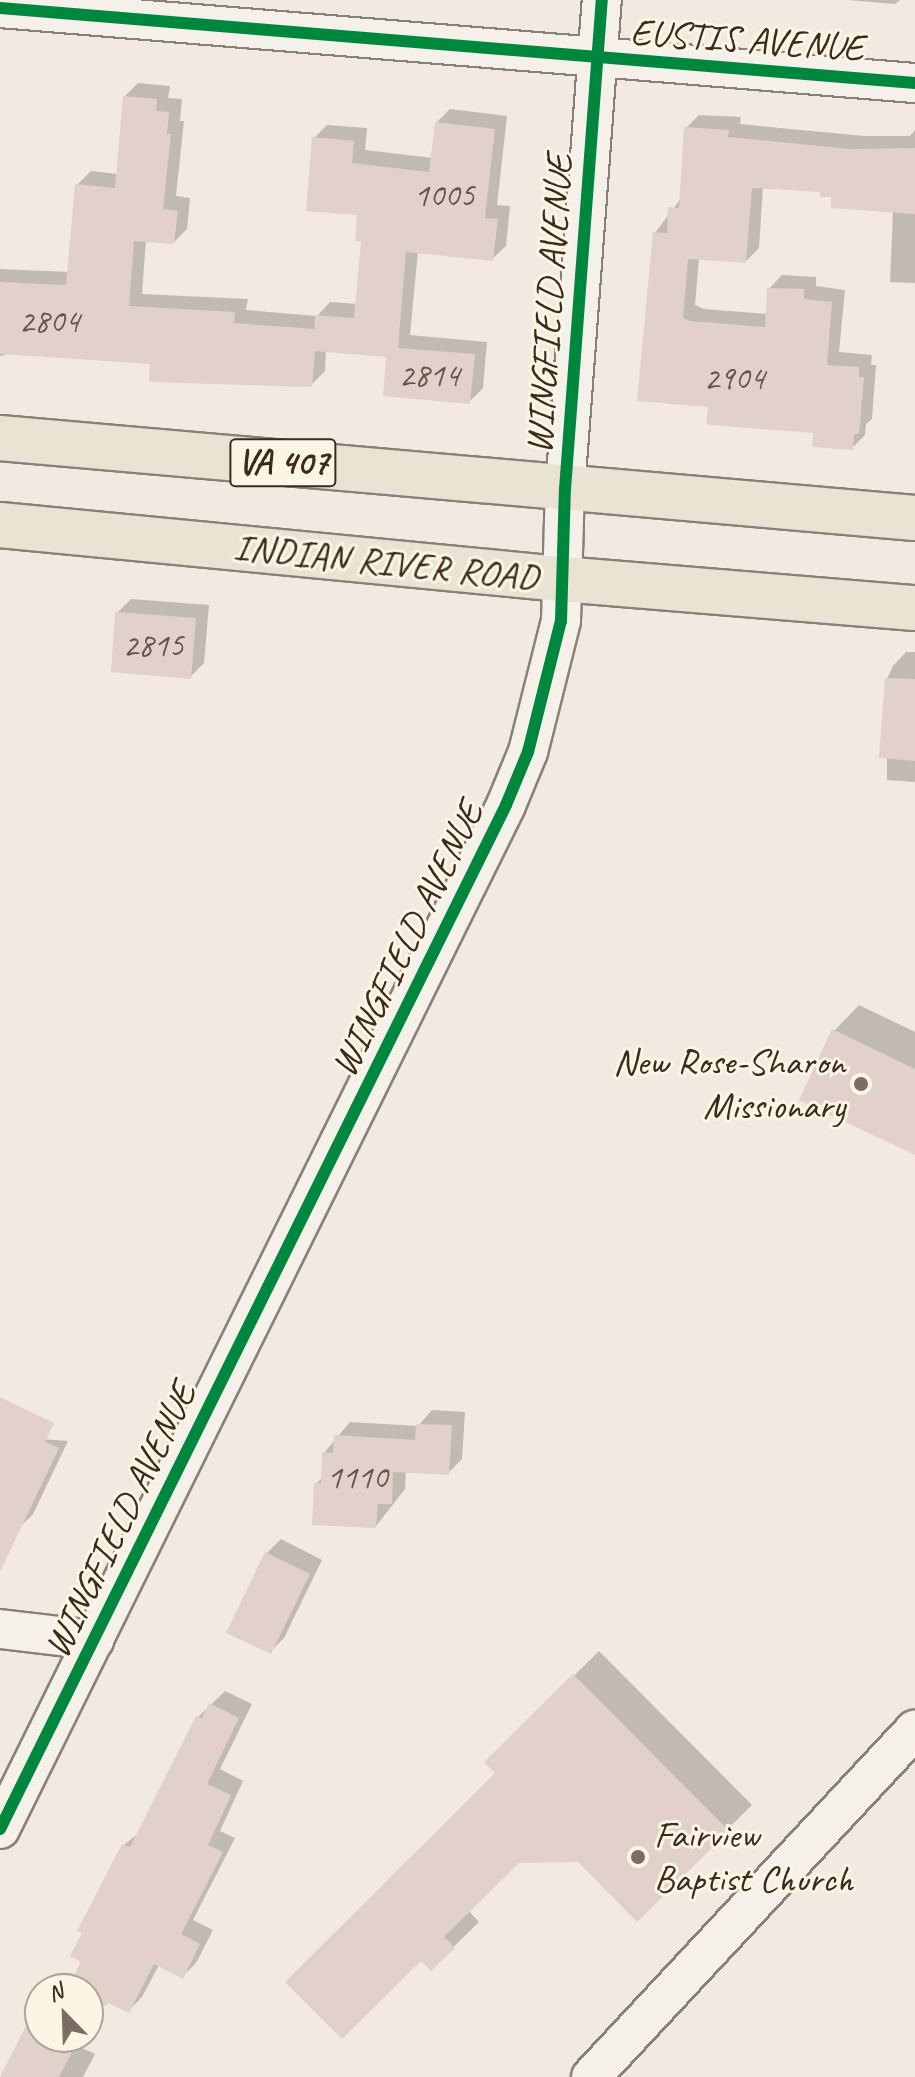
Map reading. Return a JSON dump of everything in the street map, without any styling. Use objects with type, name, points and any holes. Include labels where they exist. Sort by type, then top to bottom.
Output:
[{"type":"main road","name":"VA 407","points":[[0,438],[915,518]]},
{"type":"main road","name":"INDIAN RIVER ROAD","points":[[0,525],[561,579],[915,608]]},
{"type":"street","name":"WINGFIELD AVENUE","points":[[0,1829],[506,805],[528,752],[546,692],[561,621],[565,489],[602,0]]},
{"type":"street","name":"EUSTIS AVENUE","points":[[0,8],[915,83]]},
{"type":"street","points":[[0,1629],[94,1640]]},
{"type":"street","points":[[591,2077],[915,1730]]},
{"type":"building","points":[[123,96],[157,99],[156,111],[169,112],[167,134],[171,134],[163,209],[178,211],[174,244],[134,241],[129,306],[235,312],[234,323],[314,329],[315,315],[354,318],[361,241],[355,241],[357,215],[306,211],[312,137],[354,141],[352,163],[429,172],[435,122],[495,129],[485,218],[498,219],[493,261],[406,252],[398,348],[475,354],[470,404],[383,396],[386,357],[315,351],[312,387],[149,382],[150,364],[0,354],[0,282],[66,285],[75,184],[115,188]]},
{"type":"building","points":[[684,127],[729,130],[728,137],[849,149],[915,148],[915,214],[831,208],[831,197],[820,197],[820,192],[752,188],[746,263],[688,259],[683,318],[690,321],[765,327],[767,288],[804,289],[804,299],[832,302],[827,365],[859,367],[859,377],[864,377],[859,434],[854,434],[853,450],[812,447],[813,433],[706,424],[708,407],[637,401],[653,232],[667,233],[668,207],[679,208]]},
{"type":"building","points":[[115,612],[196,618],[191,679],[111,672]]},
{"type":"building","points":[[885,678],[915,679],[915,761],[879,758]]},
{"type":"building","name":"New Rose-Sharon Missionary","points":[[832,1029],[915,1069],[915,1155],[799,1100]]},
{"type":"building","points":[[0,1397],[54,1423],[45,1442],[59,1448],[0,1572]]},
{"type":"building","points":[[416,1424],[452,1425],[449,1475],[393,1472],[392,1504],[378,1504],[376,1528],[312,1525],[314,1483],[321,1483],[322,1452],[333,1453],[334,1435],[415,1440]]},
{"type":"building","points":[[265,1552],[310,1574],[271,1654],[226,1633]]},
{"type":"building","name":"Fairview Baptist Church","points":[[573,1674],[729,1831],[637,1922],[578,1862],[519,1863],[444,1937],[455,1948],[431,1971],[421,1961],[342,2039],[285,1982],[495,1773],[484,1762]]},
{"type":"building","points":[[209,1703],[239,1718],[207,1784],[231,1795],[208,1845],[223,1852],[181,1934],[200,1944],[183,1979],[154,1964],[129,2013],[108,2003],[104,2005],[104,1973],[75,1973],[81,1962],[70,1956],[82,1933],[77,1931],[122,1844],[130,1847],[196,1716],[202,1718]]},
{"type":"building","points":[[24,2030],[24,2053],[72,2053],[59,2077],[0,2077]]},
{"type":"cycle path","points":[[0,1829],[506,805],[528,752],[561,621],[565,489],[602,0]]},
{"type":"cycle path","points":[[0,8],[915,83]]},
{"type":"place","name":"New Rose-Sharon Missionary","points":[[861,1084]]},
{"type":"place","name":"Fairview Baptist Church","points":[[638,1857]]}]
